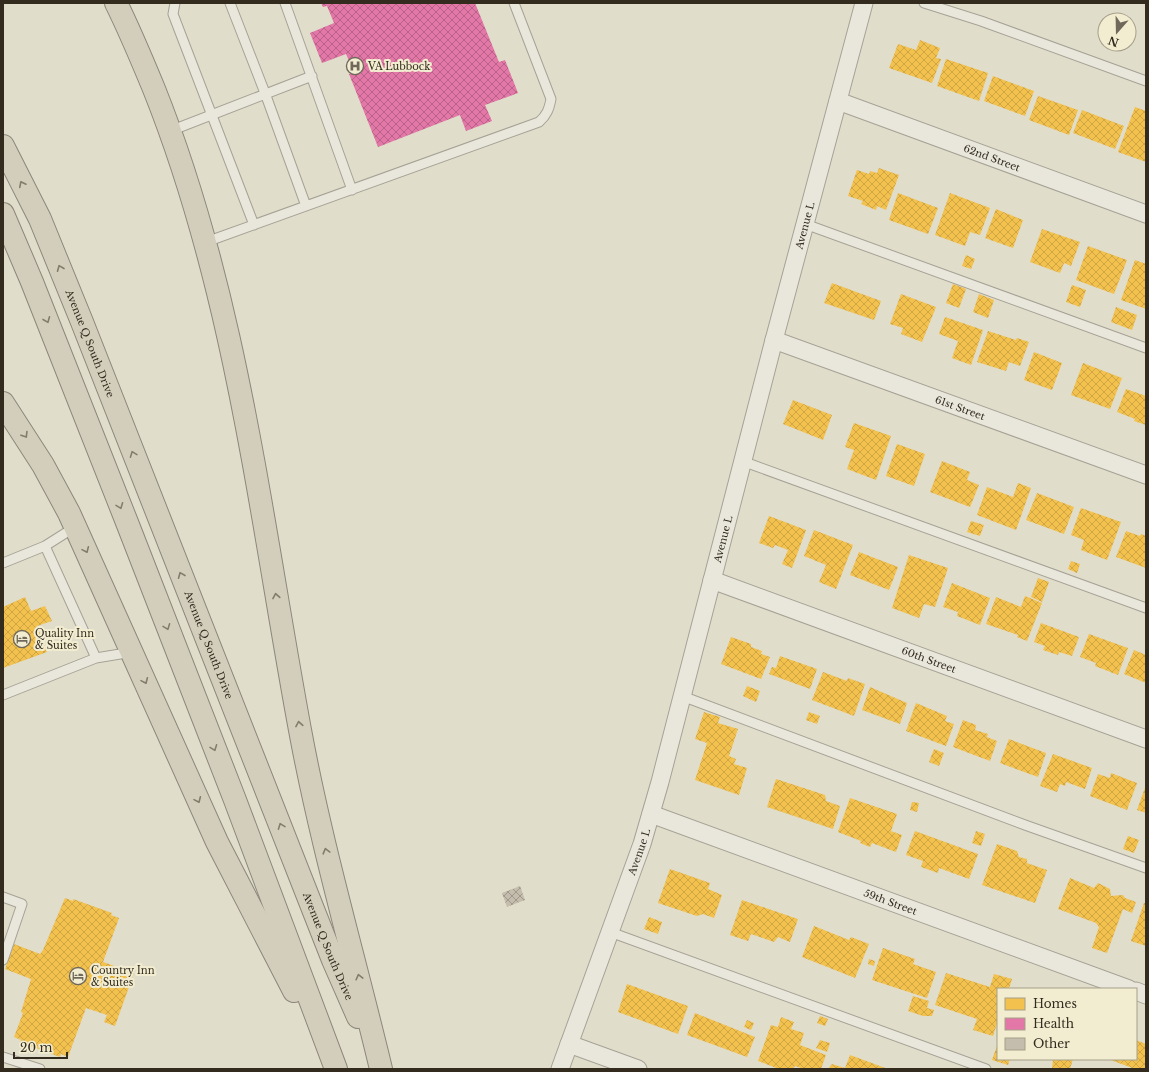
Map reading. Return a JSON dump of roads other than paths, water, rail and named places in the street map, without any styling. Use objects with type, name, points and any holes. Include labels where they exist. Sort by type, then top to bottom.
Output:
[{"type":"highway","points":[[116,3],[146,69],[170,131],[206,242],[231,342],[319,826],[357,968],[381,1069]]},
{"type":"highway","name":"Avenue Q South Drive","points":[[3,146],[40,219],[333,960],[381,1069]]},
{"type":"highway","points":[[7,223],[232,793],[336,1069]]},
{"type":"highway","points":[[3,403],[43,465],[75,527],[217,842],[289,981],[329,1069]]},
{"type":"street","name":"Avenue L","points":[[560,1069],[642,844],[651,814],[742,461],[864,3]]},
{"type":"street","name":"62nd Street","points":[[838,101],[1146,214]]},
{"type":"street","name":"61st Street","points":[[774,340],[1146,475]]},
{"type":"street","name":"60th Street","points":[[712,580],[1146,739]]},
{"type":"street","name":"59th Street","points":[[651,814],[1126,988]]},
{"type":"street","points":[[569,1044],[638,1069]]},
{"type":"lane","points":[[175,3],[173,14],[254,225]]},
{"type":"lane","points":[[230,3],[265,93],[306,206]]},
{"type":"lane","points":[[285,3],[352,190]]},
{"type":"lane","points":[[206,242],[539,122],[545,117],[551,99],[514,3]]},
{"type":"lane","points":[[924,3],[981,21],[1146,81]]},
{"type":"lane","points":[[170,131],[312,76]]},
{"type":"lane","points":[[805,224],[1146,348]]},
{"type":"lane","points":[[742,461],[1146,608]]},
{"type":"lane","points":[[3,563],[45,546],[75,527]]},
{"type":"lane","points":[[45,546],[96,658]]},
{"type":"lane","points":[[3,695],[96,658],[132,652]]},
{"type":"lane","points":[[682,696],[1025,825],[1146,868]]},
{"type":"lane","points":[[3,897],[22,904],[3,960]]},
{"type":"lane","points":[[610,932],[986,1069]]},
{"type":"lane","points":[[3,1057],[40,1069]]},
{"type":"place","name":"VA Lubbock","points":[[355,66]]},
{"type":"place","name":"Quality Inn & Suites","points":[[22,639]]},
{"type":"place","name":"Country Inn & Suites","points":[[78,976]]}]
